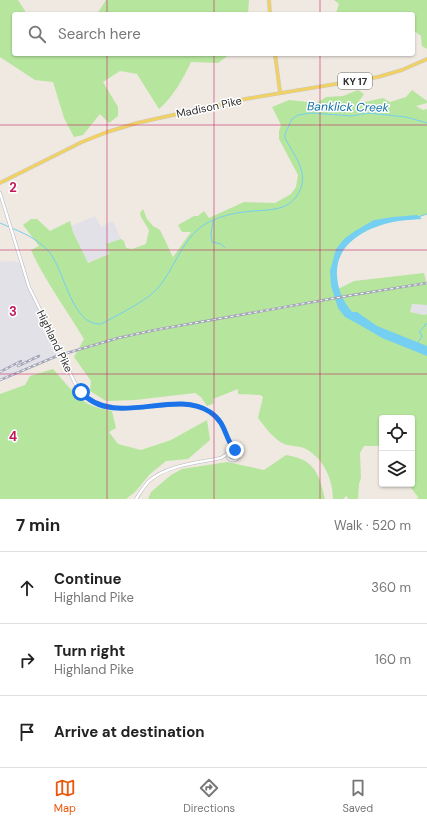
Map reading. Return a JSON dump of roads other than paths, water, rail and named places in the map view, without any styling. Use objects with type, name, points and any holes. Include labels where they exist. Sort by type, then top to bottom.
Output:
[{"type":"main road","points":[[269,0],[270,12]]},
{"type":"main road","points":[[275,56],[280,92]]},
{"type":"main road","name":"Madison Pike","points":[[0,183],[71,147],[107,132],[137,123],[280,92],[378,77],[402,70],[427,59]]},
{"type":"street","name":"Highland Pike","points":[[0,193],[34,298],[72,377],[84,395],[93,403],[105,407],[121,408],[183,404],[202,408],[217,418],[235,450]]},
{"type":"street","points":[[136,499],[150,481],[158,475],[179,467],[221,458],[229,451],[230,443]]},
{"type":"street","points":[[221,458],[234,461],[237,458],[238,453],[235,450],[229,451]]},
{"type":"street","points":[[227,454],[229,460]]},
{"type":"water","points":[[417,215],[422,219],[403,220],[390,223],[376,227],[358,236],[345,249],[340,257],[337,266],[337,276],[338,286],[346,304],[352,312],[357,312],[377,326],[427,346],[427,356],[382,338],[345,317],[338,308],[331,286],[330,271],[336,249],[344,239],[374,220]]},
{"type":"waterway","name":"Banklick Creek","points":[[0,223],[27,235],[45,247],[55,262],[76,307],[83,316],[91,322],[101,324],[131,308],[153,293],[164,280],[185,244],[207,223],[236,213],[286,206],[296,197],[301,189],[302,174],[297,159],[285,138],[285,134],[292,119],[298,115],[312,113],[352,116],[368,113],[406,117],[427,123]]},
{"type":"waterway","name":"Banklick Creek","points":[[418,217],[427,214]]},
{"type":"waterway","points":[[213,221],[211,234],[212,242],[221,244],[225,248]]},
{"type":"waterway","points":[[418,342],[422,337],[421,333],[419,332],[425,324],[427,324]]},
{"type":"railway","points":[[0,380],[57,356],[118,338],[155,330],[427,283]]},
{"type":"railway","points":[[18,366],[39,356]]},
{"type":"railway","points":[[0,372],[21,361]]}]
